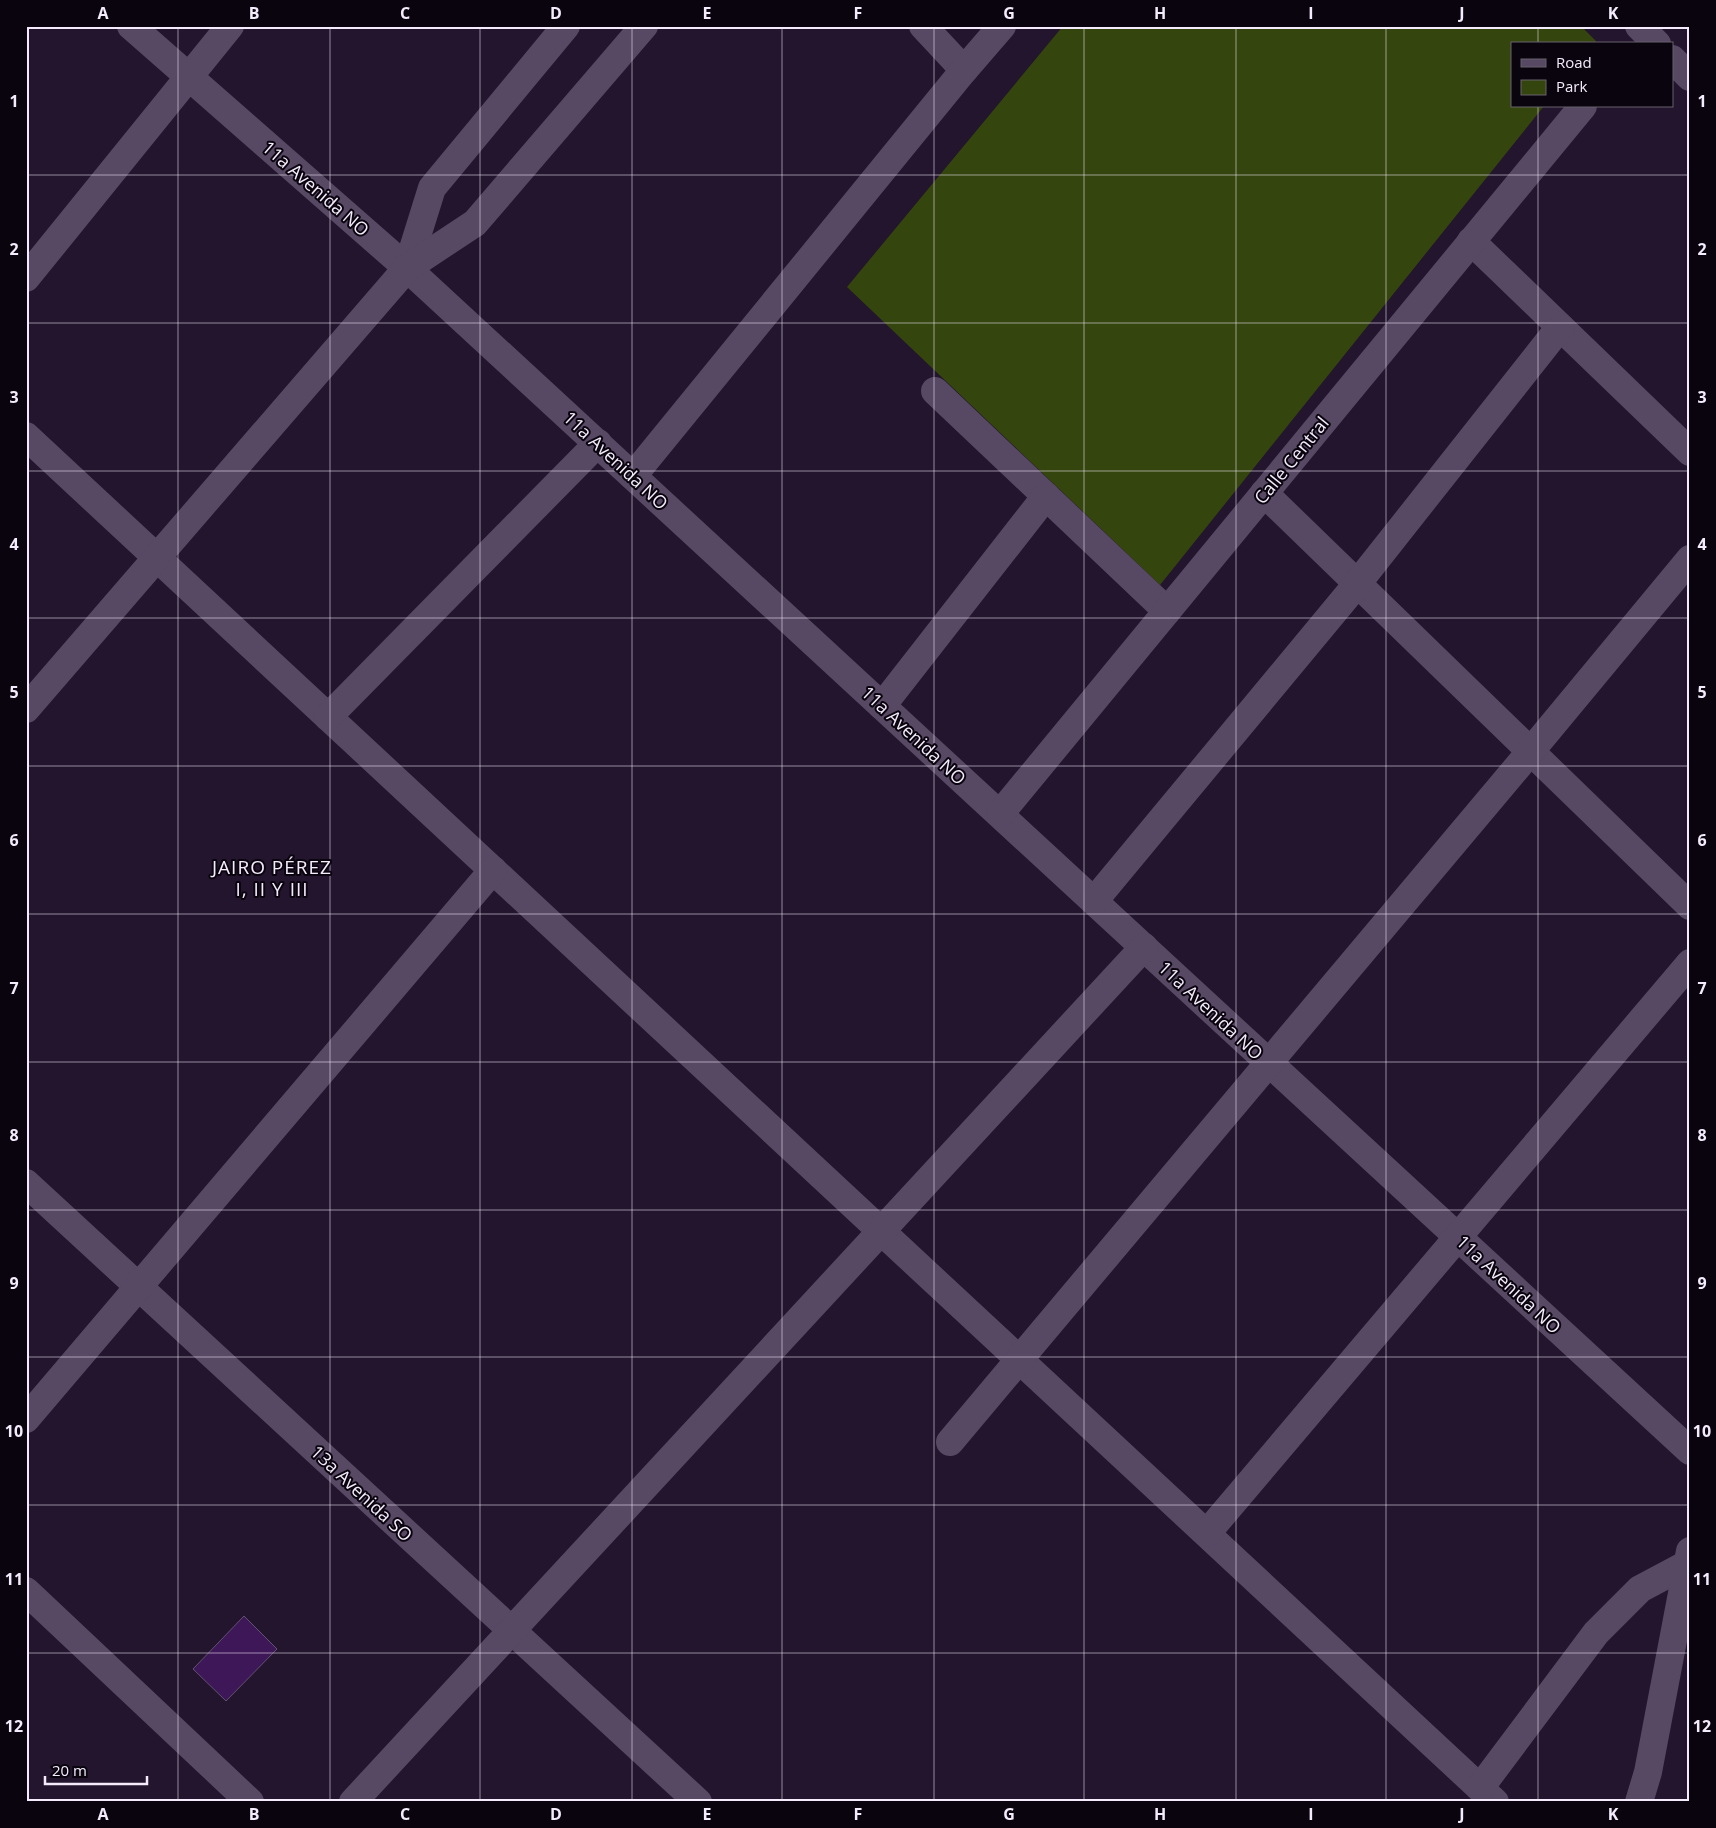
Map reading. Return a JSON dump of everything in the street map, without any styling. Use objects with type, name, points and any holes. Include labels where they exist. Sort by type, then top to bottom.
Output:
[{"type":"street","name":"11a Avenida NO","points":[[131,26],[407,268],[1690,1451]]},
{"type":"street","points":[[26,278],[230,26]]},
{"type":"street","points":[[407,268],[432,188],[566,26]]},
{"type":"street","points":[[26,709],[407,268],[475,223],[644,26]]},
{"type":"street","points":[[923,26],[964,70]]},
{"type":"street","points":[[633,476],[1002,26]]},
{"type":"street","points":[[1674,62],[1690,77]]},
{"type":"street","name":"Calle Central","points":[[1000,814],[1581,108]]},
{"type":"street","points":[[1471,241],[1690,452]]},
{"type":"street","points":[[1094,901],[1357,584],[1560,326]]},
{"type":"street","points":[[935,391],[1167,611]]},
{"type":"street","points":[[26,436],[1487,1795],[1596,1633],[1640,1589],[1688,1558]]},
{"type":"street","points":[[328,717],[598,443]]},
{"type":"street","points":[[1264,492],[1690,906]]},
{"type":"street","points":[[882,706],[1046,496]]},
{"type":"street","points":[[950,1442],[1690,559]]},
{"type":"street","points":[[26,1419],[493,870]]},
{"type":"street","points":[[353,1802],[1144,947]]},
{"type":"street","points":[[1207,1533],[1690,962]]},
{"type":"street","name":"13a Avenida SO","points":[[26,1183],[698,1802]]},
{"type":"street","points":[[1639,1802],[1648,1772],[1688,1558]]},
{"type":"street","points":[[26,1591],[250,1802]]},
{"type":"green space","points":[[1063,26],[1581,26],[1596,41],[1511,42],[1511,108],[1542,108],[1160,585],[847,287]]},
{"type":"building","points":[[244,1616],[277,1649],[226,1701],[193,1669]]},
{"type":"district","name":"JAIRO PÉREZ I, II Y III","points":[[272,878]]}]
